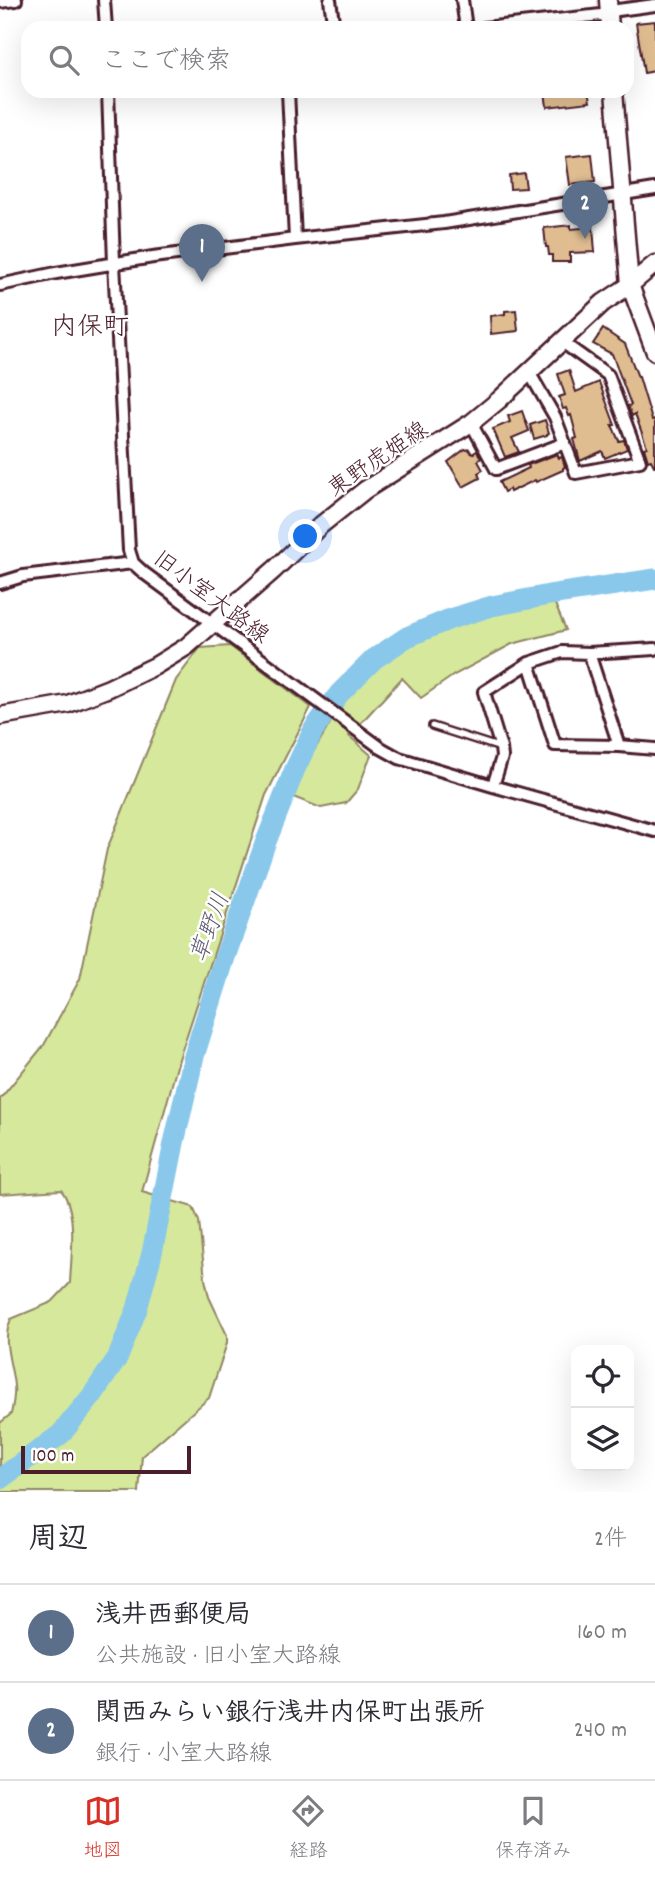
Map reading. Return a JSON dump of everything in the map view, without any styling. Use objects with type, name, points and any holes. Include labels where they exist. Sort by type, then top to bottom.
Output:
[{"type":"main road","points":[[615,98],[630,285],[655,352]]},
{"type":"main road","name":"東野虎姫線","points":[[0,716],[68,704],[109,688],[155,666],[218,629],[321,525],[365,490],[471,423],[603,303],[655,264]]},
{"type":"street","points":[[0,2],[16,0]]},
{"type":"street","points":[[104,0],[106,21]]},
{"type":"street","points":[[330,0],[333,21]]},
{"type":"street","points":[[462,0],[465,21]]},
{"type":"street","points":[[547,21],[609,14],[618,10],[655,5]]},
{"type":"street","name":"旧小室大路線","points":[[108,98],[129,550],[133,563],[218,629],[381,748],[399,758],[655,831]]},
{"type":"street","points":[[288,98],[295,239]]},
{"type":"street","points":[[0,285],[114,263],[444,223],[655,190]]},
{"type":"street","points":[[529,372],[555,417],[576,473],[640,461],[608,375],[562,342]]},
{"type":"street","points":[[471,423],[496,469],[565,443]]},
{"type":"street","points":[[0,583],[23,576],[133,563]]},
{"type":"street","points":[[493,786],[502,757],[484,692],[529,663],[562,653],[653,650],[655,662]]},
{"type":"street","points":[[589,653],[620,746]]},
{"type":"street","points":[[529,663],[555,745],[655,749]]},
{"type":"lane","points":[[432,726],[501,748]]},
{"type":"green space","points":[[552,597],[566,630],[512,644],[454,675],[421,698],[402,678],[349,736],[371,755],[358,789],[346,803],[321,808],[288,795],[346,696],[399,648],[462,621]]},
{"type":"green space","points":[[230,646],[311,707],[266,795],[179,1059],[142,1192],[193,1207],[199,1221],[209,1297],[227,1335],[227,1343],[209,1398],[142,1456],[139,1492],[0,1492],[0,1423],[11,1414],[14,1392],[7,1344],[8,1328],[11,1319],[52,1302],[70,1283],[72,1221],[70,1209],[61,1190],[0,1194],[0,1099],[44,1045],[80,979],[107,849],[176,680],[200,648]]},
{"type":"building","points":[[655,21],[655,71],[644,73],[636,23]]},
{"type":"building","points":[[546,98],[589,98],[590,102],[547,107]]},
{"type":"building","points":[[592,154],[595,182],[570,185],[566,157]]},
{"type":"building","points":[[524,173],[526,188],[510,189],[509,175]]},
{"type":"building","points":[[571,225],[571,229],[593,227],[595,252],[570,253],[570,262],[552,262],[552,255],[549,255],[546,247],[544,228]]},
{"type":"building","points":[[516,310],[518,331],[491,334],[490,316]]},
{"type":"building","points":[[603,329],[625,344],[639,377],[652,420],[655,419],[655,466],[651,460],[648,461],[644,448],[647,447],[635,414],[632,416],[628,406],[631,405],[612,354],[593,344]]},
{"type":"building","points":[[569,370],[576,392],[599,382],[615,425],[612,425],[619,441],[624,440],[627,449],[605,458],[602,451],[580,461],[571,415],[569,416],[566,408],[563,409],[559,397],[565,395],[558,374]]},
{"type":"building","points":[[522,411],[529,431],[512,438],[519,452],[505,457],[493,429],[510,422],[508,416]]},
{"type":"building","points":[[545,420],[549,433],[534,439],[530,425]]},
{"type":"building","points":[[465,449],[469,449],[472,454],[477,451],[483,470],[478,473],[480,478],[463,487],[448,462]]},
{"type":"building","points":[[557,454],[559,458],[562,457],[565,467],[563,470],[504,492],[499,482],[529,468],[528,465]]},
{"type":"waterway","name":"草野川","points":[[0,1479],[61,1434],[92,1396],[118,1357],[137,1309],[152,1253],[194,1056],[225,957],[295,769],[314,729],[339,694],[374,659],[407,637],[450,619],[492,606],[655,579]]},
{"type":"place","name":"関西みらい銀行浅井内保町出張所","points":[[585,239]]},
{"type":"place","name":"浅井西郵便局","points":[[202,282]]},
{"type":"district","name":"内保町","points":[[90,325]]}]
